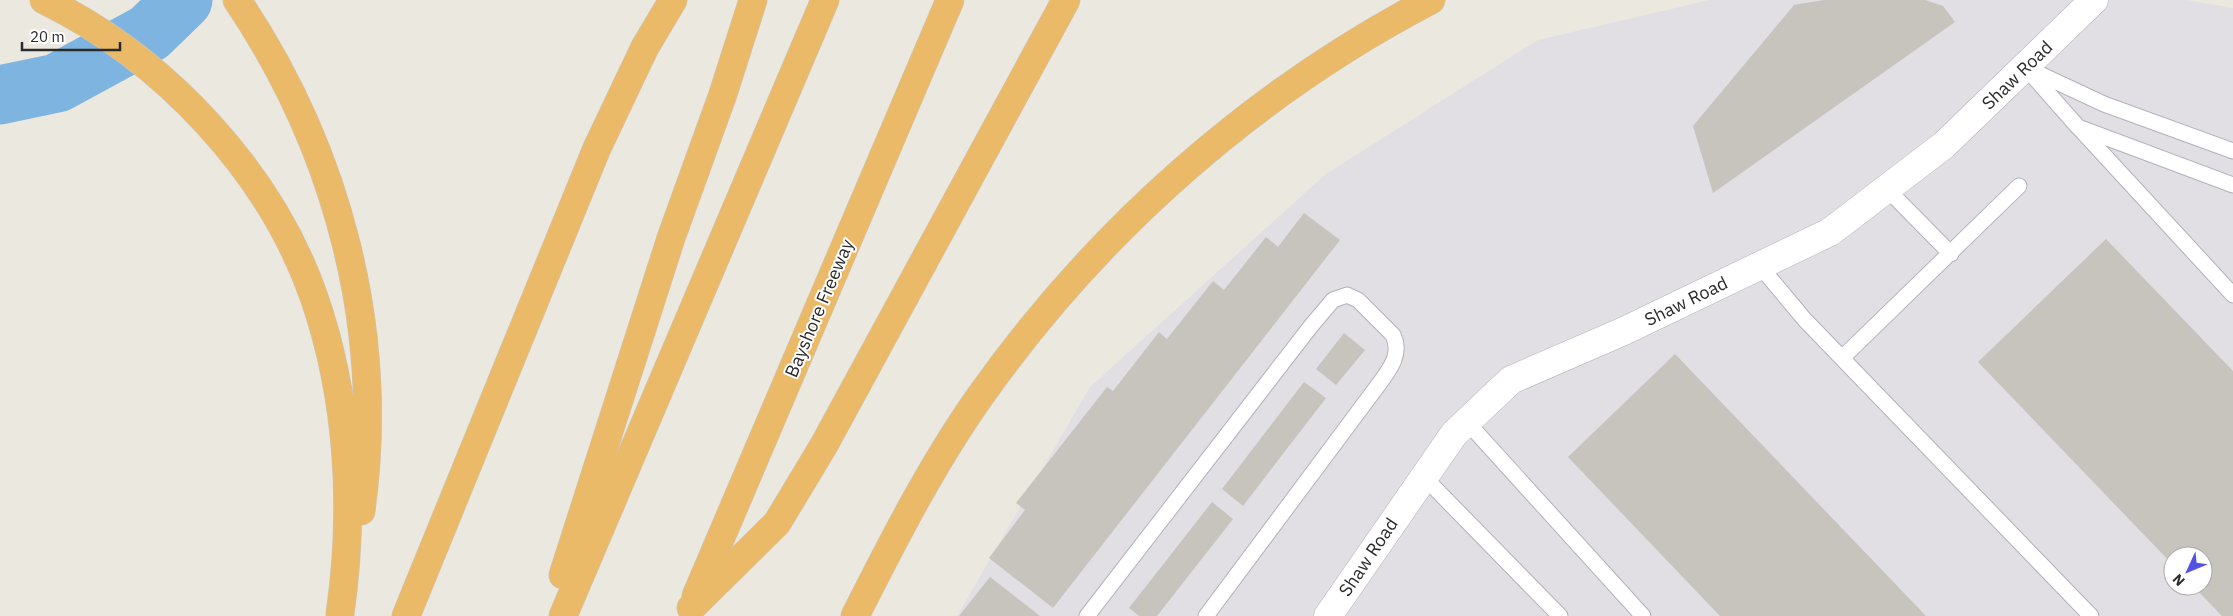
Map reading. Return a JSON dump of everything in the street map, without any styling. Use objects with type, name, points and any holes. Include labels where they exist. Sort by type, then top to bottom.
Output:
[{"type":"highway","points":[[44,0],[74,14],[130,52],[178,93],[226,144],[263,195],[291,246],[314,297],[331,358],[348,486],[348,545],[340,615]]},
{"type":"highway","points":[[237,0],[258,32],[296,100],[326,172],[349,253],[363,330],[369,416],[366,481],[357,542],[340,615]]},
{"type":"highway","points":[[406,616],[596,148],[645,47],[673,0]]},
{"type":"highway","points":[[550,616],[671,238],[723,94],[753,0]]},
{"type":"highway","points":[[563,616],[824,0]]},
{"type":"highway","name":"Bayshore Freeway","points":[[690,612],[950,0]]},
{"type":"highway","points":[[690,612],[776,524],[824,445],[1066,0]]},
{"type":"highway","points":[[855,616],[940,458],[981,395],[1068,286],[1123,227],[1189,165],[1252,114],[1321,64],[1390,22],[1431,0]]},
{"type":"street","name":"Shaw Road","points":[[1328,616],[1454,434],[1511,380],[1624,330],[1830,232],[1944,144],[2087,7]]},
{"type":"lane","points":[[2025,67],[2233,295]]},
{"type":"lane","points":[[2025,67],[2104,104],[2233,151]]},
{"type":"lane","points":[[2078,127],[2233,185]]},
{"type":"lane","points":[[1842,358],[1952,254],[2020,186]]},
{"type":"lane","points":[[1886,188],[1952,254]]},
{"type":"lane","points":[[1759,266],[1805,320],[2091,616]]},
{"type":"lane","points":[[1087,616],[1333,300],[1347,295],[1358,300],[1393,335],[1396,342],[1395,358],[1379,384],[1206,616]]},
{"type":"lane","points":[[1467,422],[1643,616]]},
{"type":"lane","points":[[1424,477],[1560,616]]},
{"type":"shaded area","points":[[1710,0],[2187,0],[2233,8],[2233,616],[957,616],[1090,387],[1326,174],[1538,40]]},
{"type":"building","points":[[1824,0],[1925,0],[1943,6],[1955,22],[1713,193],[1693,126],[1794,5]]},
{"type":"building","points":[[1304,213],[1340,240],[1053,608],[989,558],[1025,510],[1016,503],[1107,387],[1113,391],[1159,332],[1167,339],[1213,281],[1224,290],[1266,237],[1278,247]]},
{"type":"building","points":[[2106,239],[2233,371],[2233,616],[2222,616],[2203,596],[2213,596],[2213,546],[2163,546],[2163,555],[1978,362]]},
{"type":"building","points":[[1344,333],[1365,350],[1336,385],[1316,369]]},
{"type":"building","points":[[1675,354],[1926,616],[1720,616],[1568,457]]},
{"type":"building","points":[[1304,382],[1326,398],[1243,506],[1222,489]]},
{"type":"building","points":[[1212,502],[1233,519],[1157,616],[1139,616],[1129,608]]},
{"type":"building","points":[[990,577],[1040,616],[959,616]]},
{"type":"waterway","points":[[0,95],[57,83],[149,33],[183,0]]}]
